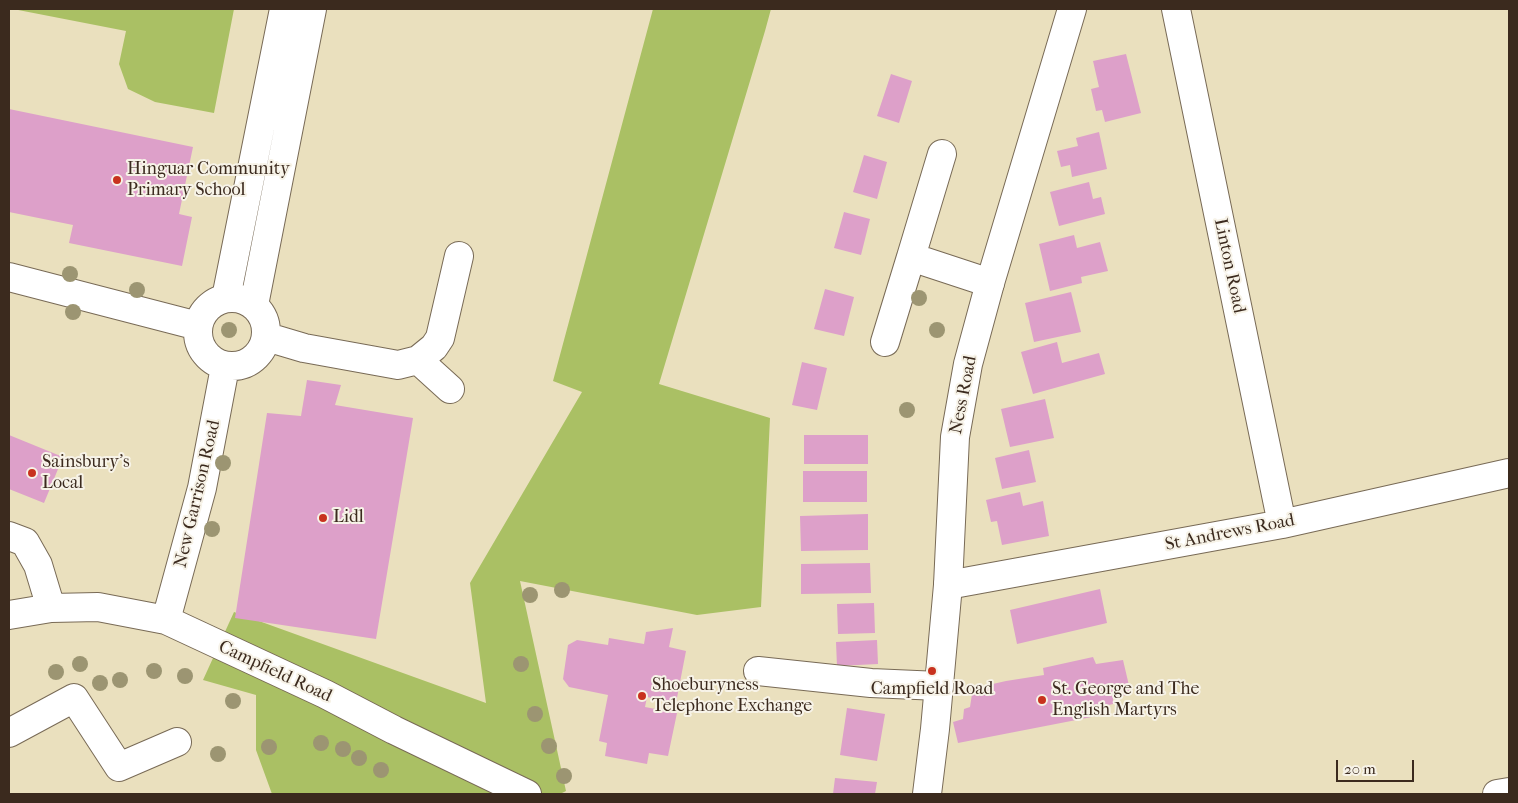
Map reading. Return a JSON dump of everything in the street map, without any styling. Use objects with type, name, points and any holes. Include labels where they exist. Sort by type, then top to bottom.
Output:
[{"type":"street","points":[[226,298],[284,9]]},
{"type":"street","points":[[254,305],[312,9]]},
{"type":"street","name":"Ness Road","points":[[927,794],[948,585],[954,437],[968,364],[990,283],[1072,9]]},
{"type":"street","name":"Linton Road","points":[[1176,9],[1282,524]]},
{"type":"street","points":[[885,342],[942,154]]},
{"type":"street","points":[[267,337],[304,348],[398,364],[418,360],[434,347],[440,338],[458,256]]},
{"type":"street","points":[[911,257],[990,283]]},
{"type":"street","points":[[9,277],[198,326]]},
{"type":"street","points":[[226,298],[242,299],[254,305],[265,320],[267,337],[262,350],[251,361],[235,367],[225,367],[207,357],[200,347],[197,335],[200,318],[210,305],[226,298]]},
{"type":"street","points":[[418,360],[450,389]]},
{"type":"street","name":"New Garrison Road","points":[[166,620],[202,488],[225,367]]},
{"type":"street","name":"St Andrews Road","points":[[948,585],[1282,524],[1509,473]]},
{"type":"street","points":[[9,536],[25,542],[38,565],[51,608]]},
{"type":"street","name":"Campfield Road","points":[[9,615],[51,608],[98,607],[166,620],[325,694],[394,730],[527,794]]},
{"type":"street","points":[[758,671],[871,683],[939,686]]},
{"type":"street","points":[[9,733],[74,698],[119,766],[177,742]]},
{"type":"street","points":[[1497,794],[1509,792]]},
{"type":"green space","points":[[13,9],[234,9],[214,113],[155,102],[128,89],[119,64],[126,31]]},
{"type":"green space","points":[[653,9],[771,9],[659,384],[770,418],[761,607],[697,615],[520,581],[566,791],[560,794],[272,794],[256,750],[256,695],[203,680],[234,612],[486,703],[470,583],[582,392],[553,381]]},
{"type":"building","points":[[1126,54],[1141,113],[1105,122],[1102,110],[1096,111],[1091,89],[1099,87],[1093,61]]},
{"type":"building","points":[[891,74],[912,81],[899,123],[877,116]]},
{"type":"building","points":[[9,109],[193,147],[179,214],[192,217],[182,266],[69,243],[73,225],[9,212]]},
{"type":"building","points":[[1099,132],[1107,169],[1072,177],[1070,165],[1061,167],[1057,151],[1078,146],[1076,138]]},
{"type":"building","points":[[864,155],[887,162],[877,199],[853,192]]},
{"type":"building","points":[[1089,182],[1093,199],[1101,197],[1105,214],[1059,226],[1050,192]]},
{"type":"building","points":[[844,212],[870,219],[861,255],[834,248]]},
{"type":"building","points":[[1074,235],[1077,248],[1100,242],[1108,271],[1081,277],[1082,283],[1050,291],[1039,244]]},
{"type":"building","points":[[825,289],[854,297],[844,336],[814,329]]},
{"type":"building","points":[[1071,292],[1081,332],[1034,342],[1025,303]]},
{"type":"building","points":[[1057,342],[1062,363],[1099,353],[1105,374],[1033,394],[1021,352]]},
{"type":"building","points":[[802,362],[827,368],[817,410],[792,405]]},
{"type":"building","name":"Lidl","points":[[307,380],[341,385],[335,405],[413,418],[376,639],[235,618],[267,413],[301,416]]},
{"type":"building","points":[[1045,399],[1054,438],[1010,447],[1001,409]]},
{"type":"building","name":"Sainsbury's Local","points":[[9,435],[63,457],[44,503],[9,489]]},
{"type":"building","points":[[804,435],[868,435],[868,464],[804,464]]},
{"type":"building","points":[[1029,450],[1036,482],[1002,489],[995,458]]},
{"type":"building","points":[[803,471],[867,471],[867,502],[803,502]]},
{"type":"building","points":[[1020,492],[1023,506],[1043,501],[1049,536],[1002,545],[997,521],[991,522],[986,500]]},
{"type":"building","points":[[868,514],[868,550],[801,551],[800,516]]},
{"type":"building","points":[[870,563],[871,593],[801,594],[801,564]]},
{"type":"building","points":[[1100,589],[1107,623],[1017,644],[1010,610]]},
{"type":"building","points":[[874,603],[875,633],[838,634],[837,604]]},
{"type":"building","name":"Shoeburyness Telephone Exchange","points":[[673,628],[669,647],[686,651],[676,703],[647,697],[645,707],[677,713],[668,756],[649,753],[647,764],[605,756],[607,743],[599,741],[608,695],[569,687],[563,679],[568,645],[577,640],[608,645],[609,638],[644,644],[646,632]]},
{"type":"building","points":[[877,640],[878,664],[837,666],[836,642]]},
{"type":"building","name":"St. George and The English Martyrs","points":[[1093,657],[1096,664],[1123,660],[1131,694],[1113,698],[1113,704],[1100,707],[1102,715],[958,743],[953,722],[963,719],[964,709],[970,707],[975,688],[1044,675],[1043,668]]},
{"type":"building","points":[[847,708],[885,714],[877,761],[840,755]]},
{"type":"building","points":[[835,778],[877,782],[875,794],[833,794]]},
{"type":"place","name":"Hinguar Community Primary School","points":[[117,180]]},
{"type":"place","name":"Sainsbury's Local","points":[[32,473]]},
{"type":"place","name":"Lidl","points":[[323,518]]},
{"type":"place","name":"Campfield Road","points":[[932,671]]},
{"type":"place","name":"Shoeburyness Telephone Exchange","points":[[642,696]]},
{"type":"place","name":"St. George and The English Martyrs","points":[[1042,700]]}]
